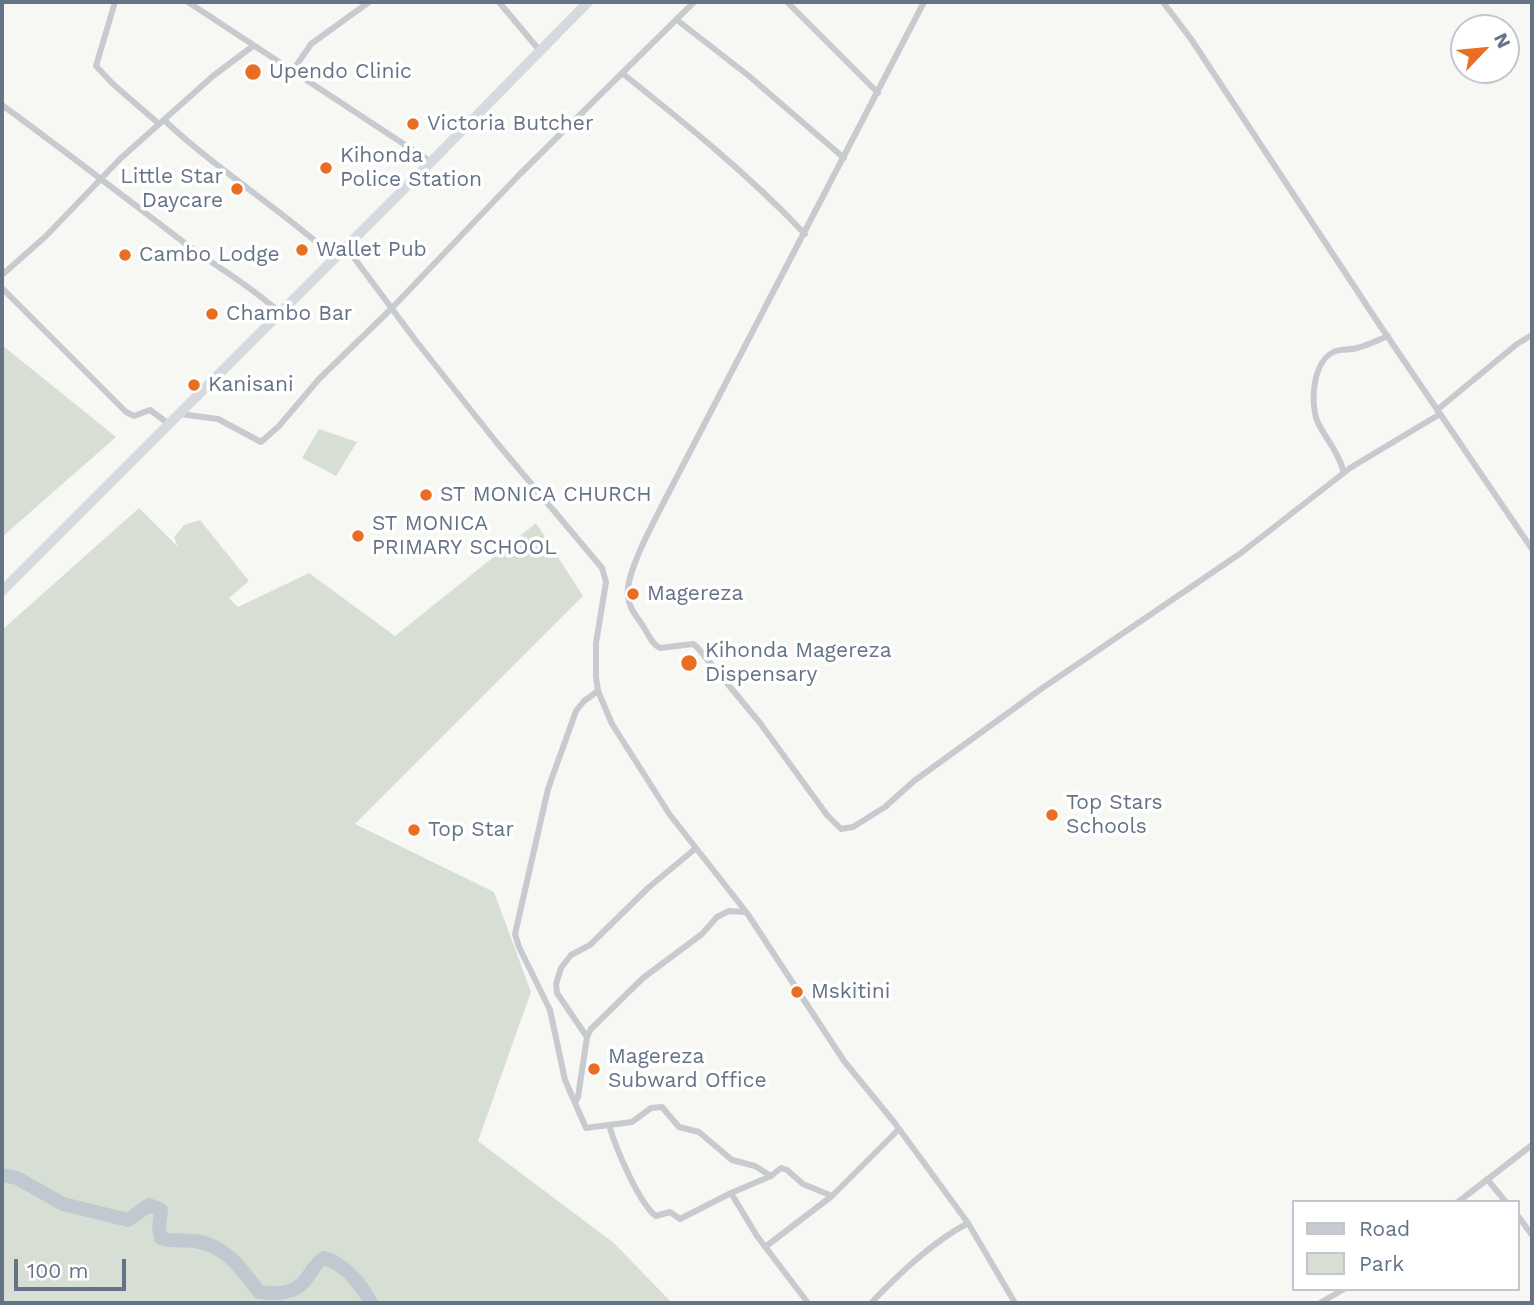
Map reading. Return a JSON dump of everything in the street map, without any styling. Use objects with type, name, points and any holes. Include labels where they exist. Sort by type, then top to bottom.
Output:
[{"type":"highway","points":[[2,591],[588,2]]},
{"type":"street","points":[[115,2],[96,66],[113,84],[287,216],[335,258]]},
{"type":"street","points":[[188,2],[431,162]]},
{"type":"street","points":[[292,72],[311,44],[369,2]]},
{"type":"street","points":[[499,2],[540,51]]},
{"type":"street","points":[[179,414],[218,419],[261,442],[520,174],[694,2]]},
{"type":"street","points":[[787,2],[878,93]]},
{"type":"street","points":[[924,2],[652,526],[631,576],[628,598],[633,611],[657,647],[693,644],[697,647],[737,694],[841,830],[853,827],[885,807],[914,781],[1041,689],[1231,560],[1344,473],[1439,412],[1517,344],[1532,335]]},
{"type":"street","points":[[1163,2],[1191,39],[1439,412],[1531,545]]},
{"type":"street","points":[[677,20],[749,76],[844,158]]},
{"type":"street","points":[[2,275],[46,236],[121,158],[213,76],[253,46]]},
{"type":"street","points":[[622,73],[728,158],[804,233]]},
{"type":"street","points":[[2,105],[280,313]]},
{"type":"street","points":[[346,247],[391,309],[531,486],[602,568],[606,582],[596,643],[598,691],[612,724],[670,815],[747,913],[844,1061],[899,1129],[968,1223],[1015,1303]]},
{"type":"street","points":[[2,288],[126,412],[134,416],[150,410],[169,424]]},
{"type":"street","points":[[1344,473],[1336,451],[1317,421],[1314,395],[1316,375],[1322,363],[1336,351],[1357,348],[1388,336]]},
{"type":"street","points":[[598,691],[576,711],[548,789],[515,933],[519,947],[550,1010],[565,1079],[586,1128],[632,1122],[651,1108],[662,1107],[679,1127],[699,1132],[732,1160],[755,1166],[771,1176]]},
{"type":"street","points":[[587,1037],[557,993],[556,984],[561,968],[571,955],[590,945],[648,888],[696,848]]},
{"type":"street","points":[[575,1103],[587,1037],[591,1029],[643,978],[702,934],[717,917],[729,911],[747,913]]},
{"type":"street","points":[[609,1125],[640,1196],[656,1216],[668,1212],[680,1219],[771,1176],[779,1169],[785,1169],[803,1184],[832,1196]]},
{"type":"street","points":[[765,1247],[832,1196],[899,1129]]},
{"type":"street","points":[[1461,1200],[1532,1145]]},
{"type":"street","points":[[1487,1179],[1504,1200]]},
{"type":"street","points":[[731,1193],[765,1247],[808,1303]]},
{"type":"street","points":[[1520,1219],[1532,1235]]},
{"type":"street","points":[[871,1303],[942,1239],[968,1223]]},
{"type":"street","points":[[1320,1303],[1341,1291]]},
{"type":"green space","points":[[2,345],[116,437],[2,537]]},
{"type":"green space","points":[[319,429],[357,442],[336,476],[302,458]]},
{"type":"green space","points":[[139,508],[178,547],[174,537],[184,525],[200,520],[249,581],[229,598],[238,607],[309,573],[395,636],[536,523],[583,596],[355,824],[494,892],[531,992],[478,1141],[614,1243],[672,1303],[2,1303],[2,630]]},
{"type":"waterway","points":[[2,1175],[17,1178],[63,1204],[128,1220],[149,1205],[161,1210],[161,1238],[194,1241],[214,1247],[231,1259],[259,1292],[278,1293],[293,1290],[302,1284],[324,1258],[339,1265],[352,1276],[371,1303]]},
{"type":"place","name":"Upendo Clinic","points":[[253,72]]},
{"type":"place","name":"Victoria Butcher","points":[[413,124]]},
{"type":"place","name":"Kihonda Police Station","points":[[326,168]]},
{"type":"place","name":"Little Star Daycare","points":[[237,189]]},
{"type":"place","name":"Wallet Pub","points":[[302,250]]},
{"type":"place","name":"Cambo Lodge","points":[[125,255]]},
{"type":"place","name":"Chambo Bar","points":[[212,314]]},
{"type":"place","name":"Kanisani","points":[[194,385]]},
{"type":"place","name":"ST MONICA CHURCH","points":[[426,495]]},
{"type":"place","name":"ST MONICA PRIMARY SCHOOL","points":[[358,536]]},
{"type":"place","name":"Magereza","points":[[633,594]]},
{"type":"place","name":"Kihonda Magereza Dispensary","points":[[689,663]]},
{"type":"place","name":"Top Stars Schools","points":[[1052,815]]},
{"type":"place","name":"Top Star","points":[[414,830]]},
{"type":"place","name":"Mskitini","points":[[797,992]]},
{"type":"place","name":"Magereza Subward Office","points":[[594,1069]]}]
